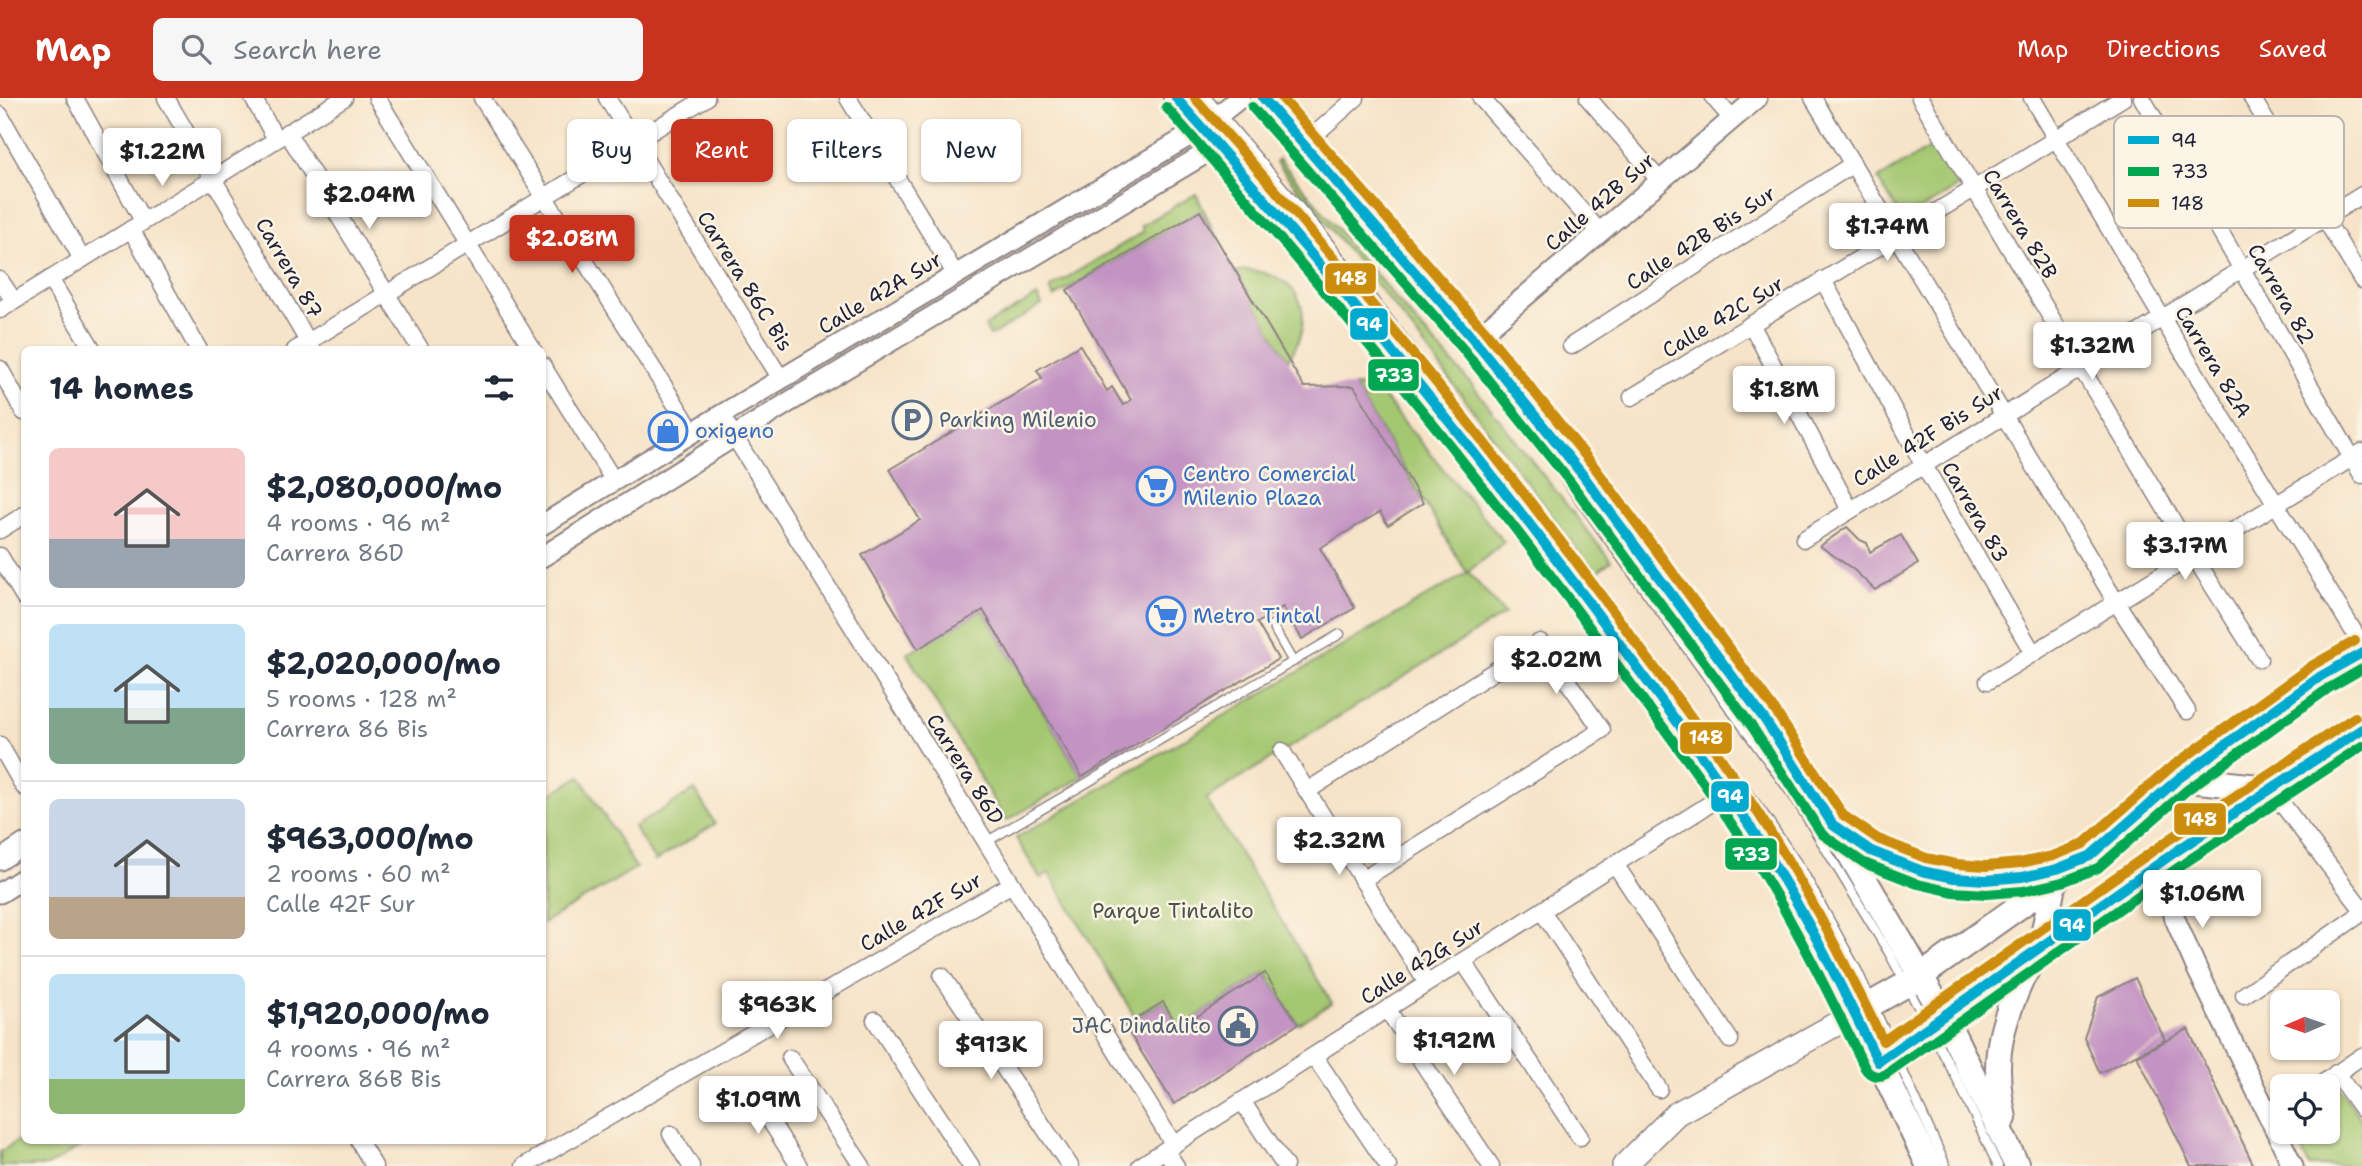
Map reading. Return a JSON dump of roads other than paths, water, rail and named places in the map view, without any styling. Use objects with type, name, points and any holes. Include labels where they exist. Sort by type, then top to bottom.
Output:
[{"type":"main road","points":[[1176,98],[1213,129],[1486,466],[1561,563],[1727,793],[1863,1009],[1886,1056],[1929,1166]]},
{"type":"main road","points":[[1263,98],[1474,340],[1582,474],[1765,720],[1833,825],[1936,1021],[2018,1166]]},
{"type":"main road","points":[[1624,1166],[1676,1114],[1914,980],[2090,856],[2178,779],[2321,676],[2362,653]]},
{"type":"main road","points":[[1886,1056],[2038,951],[2188,842],[2362,729]]},
{"type":"main road","points":[[2178,779],[2270,788]]},
{"type":"main road","points":[[1833,825],[1891,861],[1954,878],[1986,880],[2022,877],[2057,869],[2090,856]]},
{"type":"main road","points":[[2018,1166],[2000,1098],[1997,1080],[1998,1049],[2012,1002],[2038,951],[2054,881]]},
{"type":"street","points":[[75,98],[198,346]]},
{"type":"street","name":"Carrera 87","points":[[166,98],[304,346]]},
{"type":"street","points":[[253,98],[281,135],[418,346]]},
{"type":"street","points":[[377,98],[531,346]]},
{"type":"street","points":[[482,98],[693,432]]},
{"type":"street","name":"Carrera 86C Bis","points":[[607,98],[619,119]]},
{"type":"street","points":[[657,128],[706,98]]},
{"type":"street","points":[[849,98],[956,275]]},
{"type":"street","name":"Calle 42A Sur","points":[[546,554],[1213,129],[1241,98]]},
{"type":"street","points":[[1303,145],[1356,98]]},
{"type":"street","points":[[1481,98],[1600,232]]},
{"type":"street","points":[[1588,98],[1660,181]]},
{"type":"street","points":[[1714,98],[1732,119]]},
{"type":"street","name":"Calle 42B Sur","points":[[1474,340],[1757,98]]},
{"type":"street","points":[[1813,98],[2116,602],[2187,711]]},
{"type":"street","name":"Carrera 82B","points":[[1920,98],[2193,555],[2259,659]]},
{"type":"street","name":"Carrera 82A","points":[[2032,98],[2162,318],[2362,645]]},
{"type":"street","name":"Calle 42C Sur","points":[[1632,397],[2123,98]]},
{"type":"street","name":"Carrera 82","points":[[2141,98],[2152,116]]},
{"type":"street","points":[[2252,98],[2263,116]]},
{"type":"street","points":[[0,280],[7,305],[341,99]]},
{"type":"street","points":[[0,115],[82,259]]},
{"type":"street","name":"Calle 42A Sur","points":[[546,523],[956,275],[1213,129]]},
{"type":"street","name":"Calle 42B Bis Sur","points":[[1571,346],[1853,164]]},
{"type":"street","name":"Carrera 86C Bis","points":[[657,180],[781,379]]},
{"type":"street","points":[[307,346],[568,182]]},
{"type":"street","name":"Calle 42F Bis Sur","points":[[2344,206],[2362,195]]},
{"type":"street","name":"Carrera 82","points":[[2218,228],[2357,455],[2362,475]]},
{"type":"street","name":"Calle 42F Bis Sur","points":[[1804,539],[2308,228]]},
{"type":"street","points":[[2330,228],[2362,280]]},
{"type":"street","points":[[50,279],[91,346]]},
{"type":"street","name":"Carrera 83","points":[[1823,280],[1923,464],[2033,653]]},
{"type":"street","points":[[1751,324],[1850,510]]},
{"type":"street","points":[[0,369],[21,407]]},
{"type":"street","points":[[546,371],[614,481]]},
{"type":"street","name":"Carrera 86D","points":[[721,415],[1012,884],[1169,1147],[1176,1166]]},
{"type":"street","points":[[1988,681],[2357,455]]},
{"type":"street","points":[[0,530],[21,517]]},
{"type":"street","points":[[0,556],[21,592]]},
{"type":"street","points":[[1307,791],[1540,642],[1602,730],[1362,880]]},
{"type":"street","points":[[0,745],[21,782]]},
{"type":"street","points":[[1282,751],[1427,983]]},
{"type":"street","points":[[2244,995],[2362,911],[2270,788]]},
{"type":"street","name":"Calle 42G Sur","points":[[1140,1166],[1727,793]]},
{"type":"street","points":[[0,860],[21,846]]},
{"type":"street","points":[[1615,864],[1730,1040]]},
{"type":"street","points":[[0,892],[21,880]]},
{"type":"street","points":[[2165,881],[2175,919],[2196,967],[2293,1166]]},
{"type":"street","name":"Calle 42F Sur","points":[[524,1166],[1012,884]]},
{"type":"street","points":[[1542,911],[1659,1089]]},
{"type":"street","points":[[1463,961],[1580,1137]]},
{"type":"street","points":[[942,976],[1070,1166]]},
{"type":"street","points":[[1387,1009],[1491,1166]]},
{"type":"street","points":[[874,1020],[971,1166]]},
{"type":"street","points":[[1314,1056],[1388,1166]]},
{"type":"street","points":[[2362,1056],[2336,1073],[2362,1109]]},
{"type":"street","points":[[790,1058],[862,1166]]},
{"type":"street","points":[[748,1086],[799,1166]]},
{"type":"street","points":[[1242,1101],[1285,1166]]},
{"type":"street","points":[[671,1134],[691,1166]]},
{"type":"street","points":[[361,1144],[374,1166]]},
{"type":"lane","points":[[1207,98],[1213,129],[1317,228],[1564,542],[1769,820],[1832,922],[1863,1009]]},
{"type":"lane","points":[[1241,98],[1359,230],[1495,390],[1553,463],[1796,800],[1914,980]]},
{"type":"lane","points":[[1272,625],[1293,662]]},
{"type":"lane","points":[[986,842],[1340,634]]},
{"type":"lane","points":[[1936,1021],[1957,1079],[1998,1166]]},
{"type":"lane","points":[[1886,1056],[1946,1166]]},
{"type":"place","name":"Parking Milenio","points":[[912,420]]},
{"type":"place","name":"oxigeno","points":[[668,431]]},
{"type":"place","name":"Centro Comercial Milenio Plaza","points":[[1156,486]]},
{"type":"place","name":"Metro Tintal","points":[[1166,616]]},
{"type":"place","name":"JAC Dindalito","points":[[1238,1026]]},
{"type":"park label","name":"Parque Tintalito","points":[[1173,911]]}]
